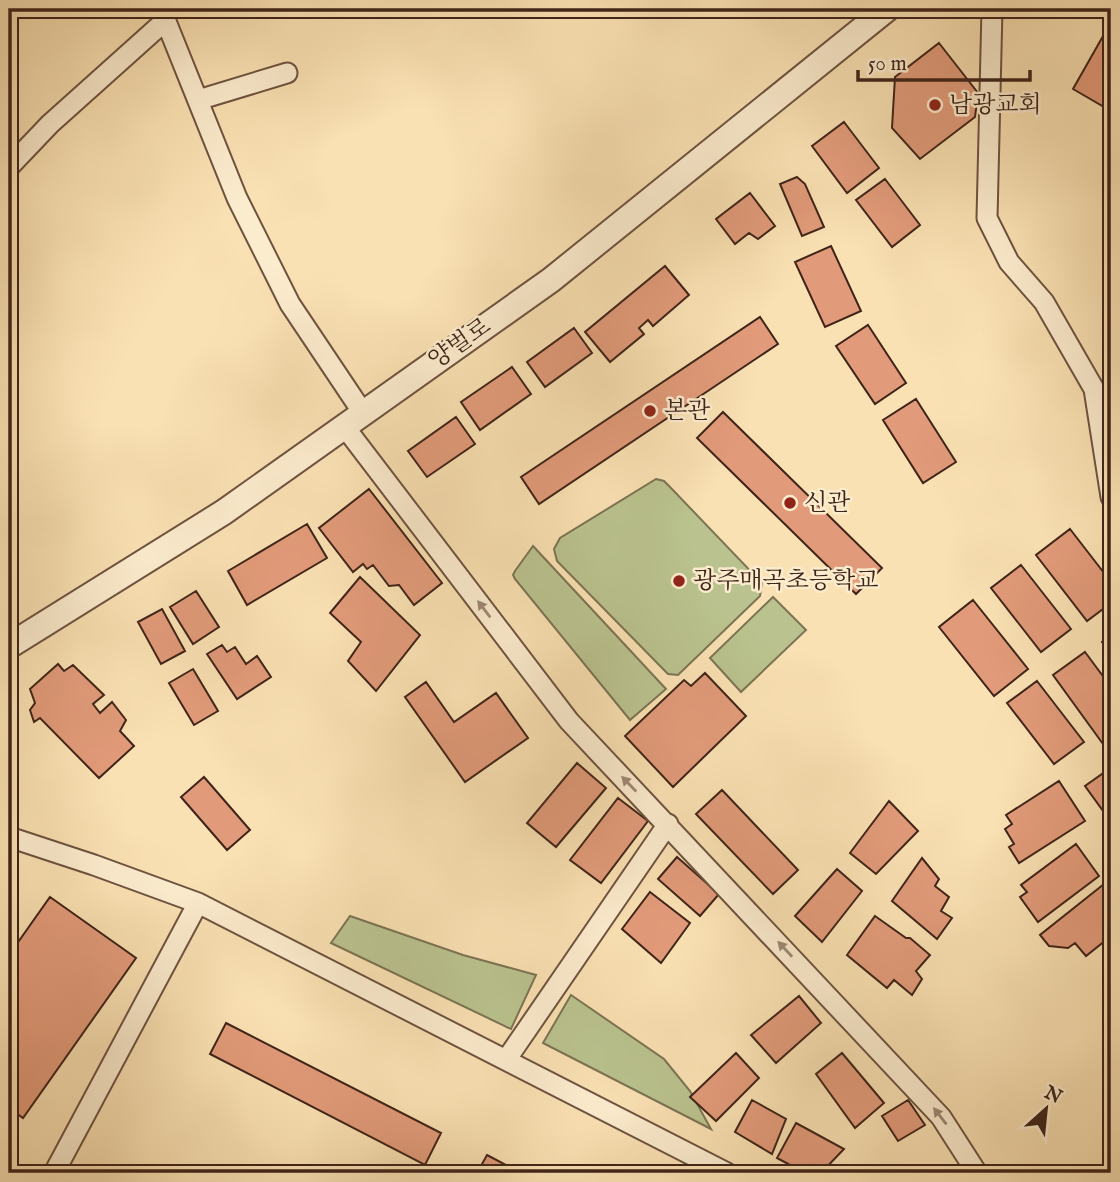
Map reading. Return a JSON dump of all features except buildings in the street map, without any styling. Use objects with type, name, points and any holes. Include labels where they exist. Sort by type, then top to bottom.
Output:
[{"type":"street","name":"양벌로","points":[[9,646],[224,512],[551,280],[887,9]]},
{"type":"street","points":[[992,9],[988,218],[1009,262],[1044,302],[1094,389],[1111,498]]},
{"type":"street","points":[[9,167],[164,15],[237,198],[290,304],[353,420],[569,721],[942,1117],[977,1173]]},
{"type":"street","points":[[198,100],[287,73]]},
{"type":"street","points":[[506,1060],[668,824]]},
{"type":"street","points":[[9,837],[198,903],[727,1173]]},
{"type":"street","points":[[54,1173],[198,903]]},
{"type":"green space","points":[[656,479],[664,481],[762,583],[760,596],[678,675],[668,674],[557,561],[554,549],[560,538]]},
{"type":"green space","points":[[533,546],[666,689],[630,720],[515,579],[515,571]]},
{"type":"green space","points":[[773,597],[806,630],[741,692],[710,658]]},
{"type":"green space","points":[[350,916],[463,955],[536,975],[511,1029],[331,943]]},
{"type":"green space","points":[[571,995],[664,1059],[690,1091],[711,1129],[543,1043]]},
{"type":"place","name":"남광교회","points":[[935,105]]},
{"type":"place","name":"본관","points":[[650,411]]},
{"type":"place","name":"신관","points":[[790,503]]},
{"type":"place","name":"광주매곡초등학교","points":[[679,581]]}]
